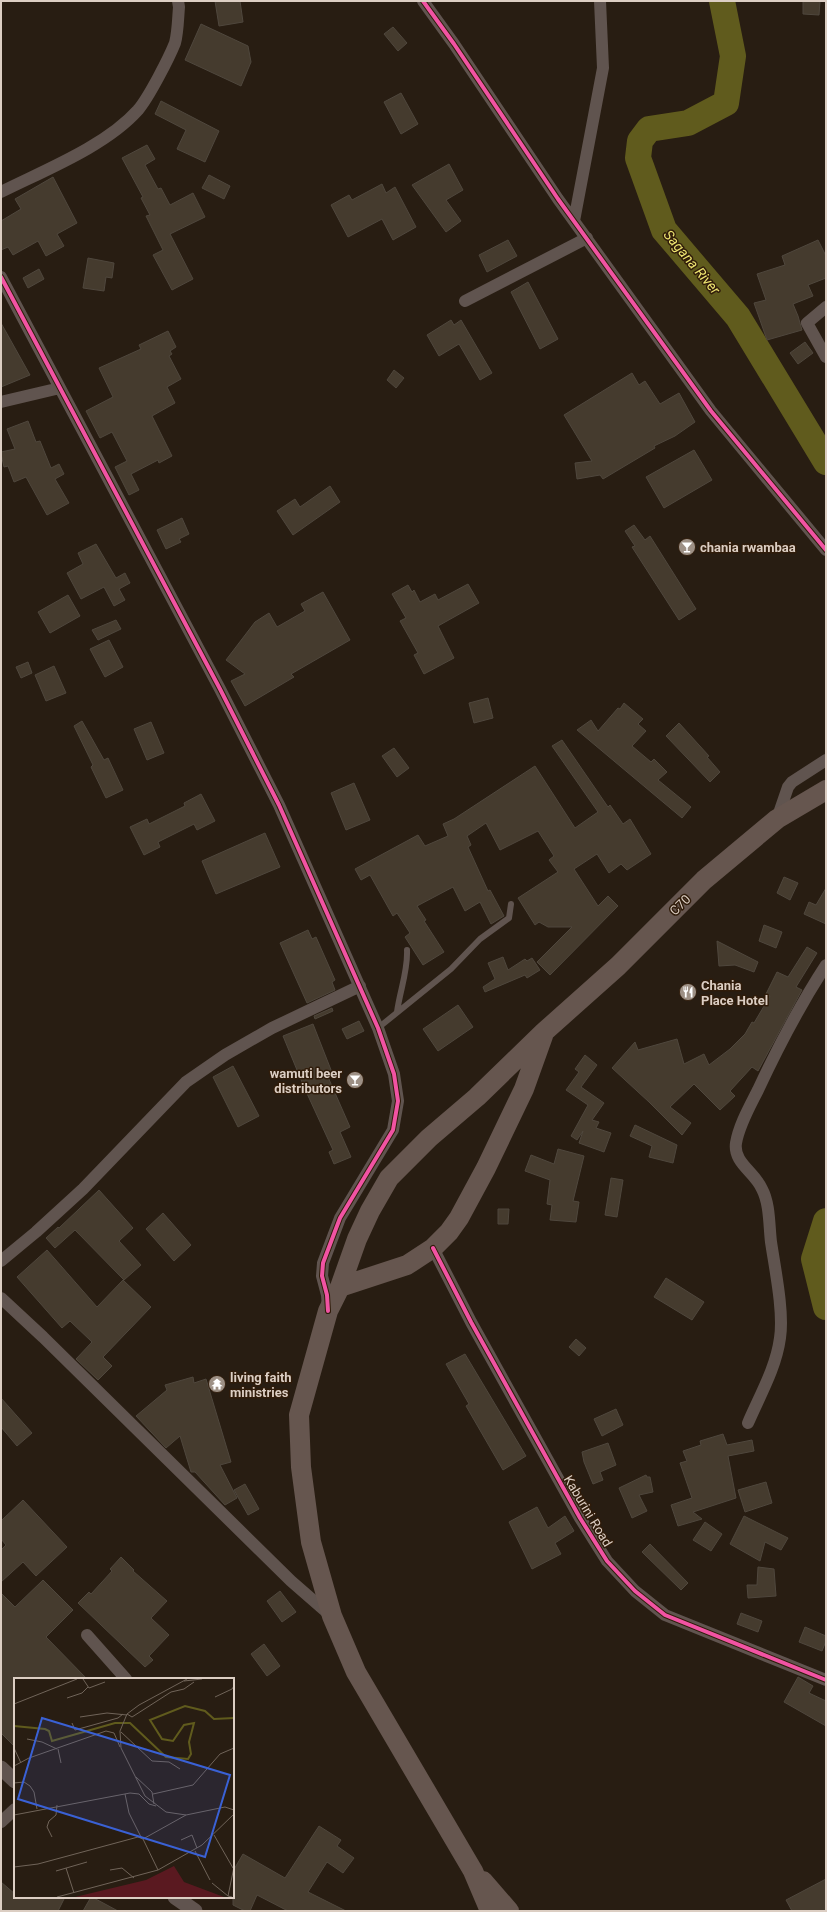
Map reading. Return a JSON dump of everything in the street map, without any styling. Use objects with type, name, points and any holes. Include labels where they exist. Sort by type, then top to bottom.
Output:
[{"type":"highway","name":"C70","points":[[473,1871],[356,1672],[332,1616],[311,1542],[301,1468],[300,1415],[328,1311],[340,1287],[357,1239],[370,1211],[389,1178],[430,1138],[477,1097],[544,1032],[618,966],[704,880],[777,820],[826,790]]},
{"type":"highway","points":[[340,1287],[407,1265],[433,1248],[449,1232],[459,1218],[486,1168],[524,1089],[544,1032]]},
{"type":"highway","points":[[473,1871],[490,1911]]},
{"type":"highway","points":[[473,1871],[509,1911]]},
{"type":"street","points":[[1,192],[89,148],[118,128],[139,109],[160,73],[175,42],[180,7],[178,1]]},
{"type":"street","points":[[423,1],[574,221],[711,412],[826,550]]},
{"type":"street","points":[[574,221],[603,68],[600,1]]},
{"type":"street","points":[[465,301],[587,238]]},
{"type":"street","points":[[1,277],[216,682],[279,805],[378,1028],[394,1074],[398,1100],[397,1115],[393,1130],[348,1202],[330,1242],[322,1270],[327,1295],[328,1311]]},
{"type":"street","points":[[826,307],[807,323],[826,357]]},
{"type":"street","points":[[1,402],[60,388]]},
{"type":"street","points":[[777,820],[788,787],[792,782],[826,760]]},
{"type":"street","points":[[748,1423],[774,1366],[780,1337],[779,1307],[763,1189],[741,1163],[736,1154],[736,1143],[747,1112],[770,1065],[802,1003],[826,965]]},
{"type":"street","points":[[1,1261],[36,1232],[83,1189],[186,1082],[225,1055],[272,1028],[360,986]]},
{"type":"street","name":"Kaburini Road","points":[[433,1248],[478,1336],[580,1518],[607,1561],[635,1591],[665,1614],[826,1680]]},
{"type":"street","points":[[1,1298],[44,1337],[291,1580],[332,1616]]},
{"type":"street","points":[[87,1635],[125,1678]]},
{"type":"street","points":[[1,1768],[14,1780]]},
{"type":"street","points":[[1,1822],[14,1810]]},
{"type":"street","points":[[176,1898],[195,1911]]},
{"type":"lane","points":[[378,1028],[450,970],[480,939],[508,918],[511,904]]},
{"type":"lane","points":[[397,1012],[400,992],[407,967],[407,950]]},
{"type":"building","points":[[215,1],[240,1],[243,22],[219,26]]},
{"type":"building","points":[[803,1],[820,1],[819,15],[803,14]]},
{"type":"building","points":[[201,24],[248,46],[251,62],[241,86],[185,60]]},
{"type":"building","points":[[393,27],[407,43],[398,51],[384,34]]},
{"type":"building","points":[[401,93],[418,124],[401,134],[384,102]]},
{"type":"building","points":[[161,101],[219,131],[205,162],[177,149],[186,130],[155,114]]},
{"type":"building","points":[[147,145],[155,159],[145,165],[158,189],[161,188],[170,205],[193,193],[205,217],[170,234],[193,279],[172,290],[153,255],[163,250],[146,216],[150,215],[141,198],[143,197],[122,158]]},
{"type":"building","points":[[449,164],[463,190],[446,200],[461,221],[446,232],[412,185]]},
{"type":"building","points":[[209,175],[230,186],[224,199],[202,188]]},
{"type":"building","points":[[53,177],[77,223],[57,234],[64,246],[46,256],[38,241],[13,255],[8,247],[1,250],[1,221],[21,209],[15,199]]},
{"type":"building","points":[[382,184],[386,193],[395,187],[416,227],[393,240],[382,219],[348,237],[331,205],[349,195],[352,200]]},
{"type":"building","points":[[508,240],[517,256],[487,272],[479,255]]},
{"type":"building","points":[[818,240],[826,256],[826,278],[808,285],[813,296],[793,304],[802,330],[767,340],[754,303],[766,300],[757,274],[785,265],[782,256]]},
{"type":"building","points":[[88,258],[114,263],[112,278],[106,277],[104,291],[83,288]]},
{"type":"building","points":[[39,269],[44,279],[28,288],[23,278]]},
{"type":"building","points":[[528,282],[558,339],[540,349],[511,292]]},
{"type":"building","points":[[451,320],[454,325],[461,320],[492,373],[480,380],[459,344],[439,356],[427,335]]},
{"type":"building","points":[[1,323],[30,375],[1,387]]},
{"type":"building","points":[[168,331],[176,347],[170,351],[172,354],[169,356],[181,379],[167,387],[175,403],[152,416],[172,456],[159,463],[158,460],[131,474],[139,490],[129,495],[115,467],[127,461],[112,432],[100,438],[86,411],[113,397],[99,368],[141,349],[139,345]]},
{"type":"building","points":[[805,342],[813,353],[798,364],[790,353]]},
{"type":"building","points":[[394,370],[404,378],[396,388],[387,380]]},
{"type":"building","points":[[632,373],[639,385],[645,381],[660,404],[679,393],[695,422],[675,436],[654,446],[655,448],[603,479],[600,475],[577,479],[575,463],[592,461],[564,415]]},
{"type":"building","points":[[28,421],[36,442],[40,441],[51,468],[59,464],[64,474],[55,479],[69,503],[47,515],[26,477],[14,482],[8,466],[4,467],[1,454],[1,452],[15,449],[7,429]]},
{"type":"building","points":[[694,450],[712,480],[664,508],[646,477]]},
{"type":"building","points":[[330,486],[340,502],[293,535],[277,511],[295,499],[300,507]]},
{"type":"building","points":[[182,518],[189,534],[179,539],[181,542],[166,549],[157,530]]},
{"type":"building","points":[[634,525],[645,540],[650,536],[696,609],[679,620],[632,547],[635,546],[625,531]]},
{"type":"building","points":[[96,544],[116,578],[125,573],[130,583],[119,589],[125,600],[114,606],[104,587],[81,599],[67,573],[83,564],[78,553]]},
{"type":"building","points":[[468,584],[479,603],[438,626],[454,658],[424,674],[414,655],[418,653],[400,621],[406,618],[392,594],[408,585],[412,592],[414,590],[420,602],[435,594],[438,600]]},
{"type":"building","points":[[323,592],[350,640],[291,674],[294,677],[245,706],[231,681],[245,674],[226,660],[255,622],[269,613],[277,627],[305,611],[301,604]]},
{"type":"building","points":[[68,595],[80,616],[50,633],[38,612]]},
{"type":"building","points":[[116,620],[121,629],[98,640],[92,630]]},
{"type":"building","points":[[109,640],[123,667],[105,677],[90,649]]},
{"type":"building","points":[[28,662],[32,673],[21,678],[16,667]]},
{"type":"building","points":[[54,666],[66,693],[46,701],[35,675]]},
{"type":"building","points":[[488,698],[493,718],[474,723],[469,703]]},
{"type":"building","points":[[624,703],[643,719],[638,724],[646,731],[632,746],[651,762],[654,759],[667,772],[658,780],[691,807],[682,818],[577,730],[591,720],[598,731]]},
{"type":"building","points":[[82,721],[104,760],[108,758],[123,790],[106,798],[91,767],[93,765],[74,726]]},
{"type":"building","points":[[151,722],[164,753],[147,760],[134,729]]},
{"type":"building","points":[[679,723],[709,756],[707,757],[720,772],[710,782],[666,736]]},
{"type":"building","points":[[562,740],[608,807],[610,805],[623,824],[630,819],[651,854],[627,870],[621,864],[609,873],[597,854],[574,869],[598,906],[608,896],[618,906],[550,975],[537,962],[572,927],[548,927],[539,922],[535,925],[518,898],[558,872],[549,860],[554,856],[538,831],[500,850],[486,823],[467,836],[471,845],[468,847],[488,891],[490,890],[504,916],[491,924],[480,902],[465,911],[453,887],[417,906],[426,920],[424,921],[444,952],[423,965],[405,937],[410,933],[397,913],[393,916],[370,875],[361,880],[355,869],[418,835],[425,846],[448,836],[443,824],[454,819],[535,766],[575,828],[598,812],[552,746]]},
{"type":"building","points":[[394,748],[409,768],[397,777],[382,756]]},
{"type":"building","points":[[354,783],[370,820],[346,830],[331,793]]},
{"type":"building","points":[[201,794],[215,821],[197,830],[194,824],[158,842],[160,847],[144,855],[130,827],[147,819],[149,824],[185,806],[184,803]]},
{"type":"building","points":[[265,833],[280,867],[216,894],[202,861]]},
{"type":"building","points":[[784,877],[798,883],[790,900],[777,893]]},
{"type":"building","points":[[826,888],[826,924],[804,914],[809,902],[816,905]]},
{"type":"building","points":[[764,925],[782,932],[776,948],[759,941]]},
{"type":"building","points":[[308,930],[312,939],[316,937],[335,980],[332,982],[335,990],[307,1003],[280,943]]},
{"type":"building","points":[[717,941],[758,962],[754,972],[735,965],[719,966]]},
{"type":"building","points":[[807,947],[817,953],[796,987],[802,990],[758,1071],[752,1067],[730,1091],[735,1096],[720,1110],[694,1084],[670,1107],[691,1123],[682,1135],[612,1068],[635,1042],[638,1050],[677,1039],[684,1064],[704,1054],[709,1065],[730,1049],[745,1034],[752,1022],[754,1023],[770,996],[766,994],[777,972],[788,977]]},
{"type":"building","points":[[503,957],[508,970],[525,959],[527,961],[532,958],[540,970],[527,978],[525,975],[485,992],[483,987],[495,979],[488,963]]},
{"type":"building","points":[[458,1005],[473,1027],[438,1051],[423,1029]]},
{"type":"building","points":[[332,1008],[333,1011],[315,1019],[314,1016]]},
{"type":"building","points":[[359,1021],[364,1031],[347,1039],[342,1029]]},
{"type":"building","points":[[313,1024],[333,1075],[328,1077],[350,1127],[340,1132],[351,1157],[334,1164],[329,1152],[333,1150],[304,1087],[283,1036]]},
{"type":"building","points":[[585,1055],[597,1065],[581,1087],[604,1103],[592,1120],[599,1122],[596,1128],[611,1133],[604,1152],[579,1143],[583,1131],[577,1140],[571,1136],[588,1105],[566,1090],[579,1072],[575,1069]]},
{"type":"building","points":[[233,1066],[259,1116],[238,1127],[213,1077]]},
{"type":"building","points":[[635,1125],[677,1145],[673,1163],[649,1157],[652,1146],[630,1136]]},
{"type":"building","points":[[558,1149],[584,1156],[573,1201],[579,1202],[576,1222],[550,1220],[552,1205],[547,1204],[550,1180],[525,1171],[531,1155],[554,1164]]},
{"type":"building","points":[[611,1178],[623,1180],[617,1217],[605,1215]]},
{"type":"building","points":[[99,1190],[133,1228],[119,1241],[141,1265],[124,1280],[75,1230],[55,1248],[46,1238],[58,1227],[59,1228]]},
{"type":"building","points":[[498,1209],[509,1209],[508,1224],[498,1224]]},
{"type":"building","points":[[163,1213],[191,1245],[174,1261],[146,1229]]},
{"type":"building","points":[[47,1250],[97,1307],[123,1280],[151,1307],[103,1357],[112,1366],[98,1380],[76,1359],[92,1342],[70,1321],[62,1328],[17,1277]]},
{"type":"building","points":[[666,1278],[704,1302],[692,1320],[654,1297]]},
{"type":"building","points":[[576,1339],[586,1348],[579,1356],[569,1347]]},
{"type":"building","points":[[465,1354],[526,1456],[503,1470],[466,1406],[469,1404],[446,1364]]},
{"type":"building","points":[[193,1377],[194,1383],[206,1379],[231,1462],[220,1465],[237,1498],[225,1505],[195,1472],[191,1472],[180,1436],[166,1448],[136,1416],[167,1390],[165,1385]]},
{"type":"building","points":[[1,1398],[32,1433],[17,1446],[1,1427]]},
{"type":"building","points":[[616,1409],[623,1425],[602,1436],[594,1419]]},
{"type":"building","points":[[723,1434],[727,1445],[752,1440],[754,1451],[728,1456],[736,1498],[693,1512],[702,1519],[678,1526],[671,1505],[692,1498],[680,1463],[687,1461],[683,1451],[701,1445],[700,1441]]},
{"type":"building","points":[[608,1443],[616,1465],[600,1472],[603,1480],[593,1484],[584,1462],[582,1452]]},
{"type":"building","points":[[646,1475],[647,1477],[650,1477],[653,1492],[639,1495],[647,1511],[632,1518],[619,1488]]},
{"type":"building","points":[[766,1482],[772,1503],[745,1512],[738,1490]]},
{"type":"building","points":[[245,1484],[259,1509],[248,1515],[234,1490]]},
{"type":"building","points":[[23,1500],[67,1547],[36,1576],[23,1562],[1,1582],[1,1550],[6,1545],[1,1539],[1,1521]]},
{"type":"building","points":[[537,1507],[548,1528],[565,1516],[574,1531],[555,1543],[561,1554],[532,1569],[509,1522]]},
{"type":"building","points":[[744,1516],[788,1538],[781,1550],[765,1542],[760,1561],[730,1544]]},
{"type":"building","points":[[705,1522],[722,1534],[711,1551],[693,1540]]},
{"type":"building","points":[[650,1544],[688,1583],[681,1590],[642,1552]]},
{"type":"building","points":[[121,1557],[134,1570],[133,1571],[167,1601],[151,1618],[169,1635],[149,1656],[153,1660],[145,1667],[78,1603],[89,1592],[91,1594],[112,1571],[110,1569]]},
{"type":"building","points":[[758,1567],[774,1569],[776,1596],[748,1598],[747,1585],[757,1585]]},
{"type":"building","points":[[43,1580],[73,1610],[46,1637],[86,1678],[14,1678],[14,1746],[1,1733],[1,1593],[15,1607]]},
{"type":"building","points":[[280,1591],[296,1612],[282,1622],[267,1601]]},
{"type":"building","points":[[741,1613],[762,1621],[758,1632],[737,1624]]},
{"type":"building","points":[[805,1627],[826,1636],[826,1641],[822,1651],[799,1642]]},
{"type":"building","points":[[264,1644],[280,1666],[267,1676],[251,1654]]},
{"type":"building","points":[[798,1677],[813,1686],[809,1693],[826,1701],[826,1726],[784,1702]]},
{"type":"building","points":[[319,1826],[341,1840],[337,1846],[354,1858],[343,1873],[327,1862],[308,1892],[346,1911],[288,1911],[257,1895],[250,1911],[245,1911],[233,1905],[234,1869],[243,1854],[285,1878]]},
{"type":"building","points":[[826,1879],[826,1911],[792,1911],[786,1900]]},
{"type":"building","points":[[1,1882],[14,1893],[14,1898],[64,1898],[58,1911],[1,1911]]},
{"type":"building","points":[[90,1898],[94,1898],[118,1911],[83,1911]]},
{"type":"waterway","name":"Sagana River","points":[[722,1],[733,56],[726,103],[688,123],[649,129],[640,141],[638,158],[664,230],[738,317],[826,462]]},
{"type":"waterway","name":"Sagana River","points":[[826,1221],[814,1259],[826,1307]]},
{"type":"cycle path","points":[[423,1],[454,44],[558,199],[711,411],[826,550]]},
{"type":"cycle path","points":[[1,277],[220,689],[279,805],[378,1028],[394,1074],[398,1101],[393,1130],[340,1218],[323,1263],[322,1276],[327,1295],[328,1311]]},
{"type":"cycle path","points":[[433,1248],[471,1322],[580,1518],[607,1561],[635,1591],[665,1615],[826,1680]]},
{"type":"place","name":"chania rwambaa","points":[[687,547]]},
{"type":"place","name":"Chania Place Hotel","points":[[688,992]]},
{"type":"place","name":"wamuti beer distributors","points":[[355,1080]]},
{"type":"place","name":"living faith ministries","points":[[217,1384]]}]
